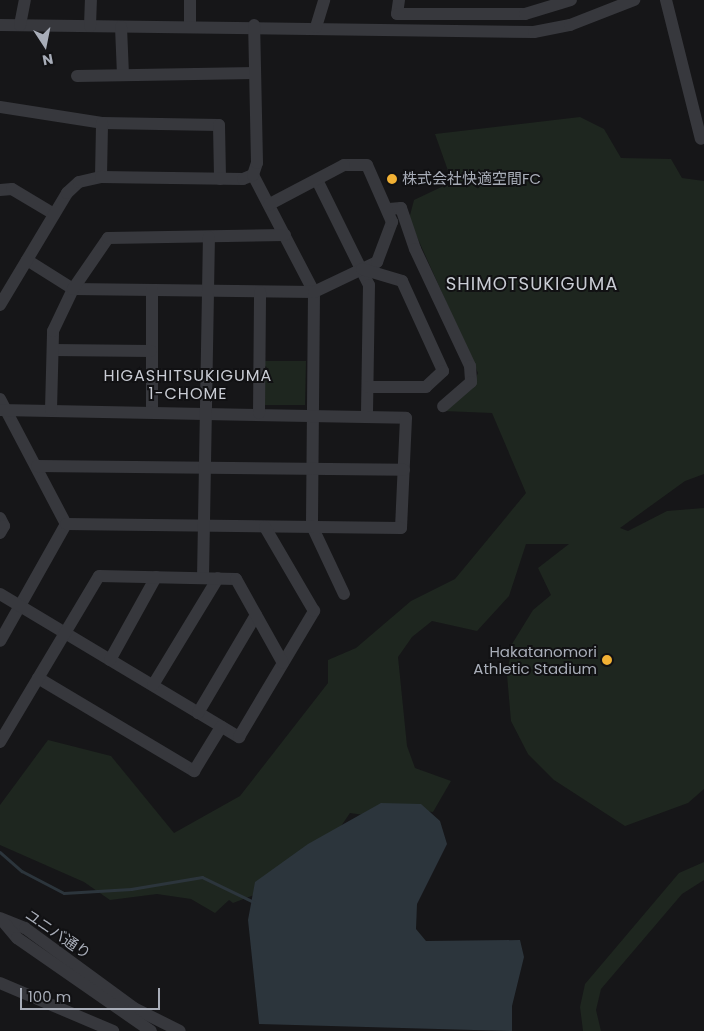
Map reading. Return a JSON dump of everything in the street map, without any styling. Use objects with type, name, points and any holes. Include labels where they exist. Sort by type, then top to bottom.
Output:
[{"type":"street","points":[[20,25],[25,0]]},
{"type":"street","points":[[90,26],[91,0]]},
{"type":"street","points":[[190,0],[190,26]]},
{"type":"street","points":[[316,27],[324,0]]},
{"type":"street","points":[[399,0],[397,14],[525,14],[571,0]]},
{"type":"street","points":[[0,25],[122,27],[254,25],[534,32],[570,26],[634,0]]},
{"type":"street","points":[[666,0],[701,139]]},
{"type":"street","points":[[254,25],[257,163],[253,175],[270,204],[314,292],[312,526],[344,594]]},
{"type":"street","points":[[122,27],[123,75]]},
{"type":"street","points":[[77,76],[255,73]]},
{"type":"street","points":[[0,107],[102,122],[219,125],[220,179]]},
{"type":"street","points":[[101,178],[102,122]]},
{"type":"street","points":[[27,260],[73,289],[314,292],[377,262],[392,222],[389,209],[367,165],[344,166],[270,204]]},
{"type":"street","points":[[0,305],[54,214],[79,182],[101,178],[220,179],[253,175]]},
{"type":"street","points":[[317,180],[369,285],[368,414]]},
{"type":"street","points":[[0,190],[12,189],[54,214]]},
{"type":"street","points":[[389,209],[401,208],[415,249],[470,366],[471,382],[442,406]]},
{"type":"street","points":[[51,410],[53,331],[73,289],[108,238],[285,235]]},
{"type":"street","points":[[203,578],[208,237]]},
{"type":"street","points":[[362,269],[402,281],[443,371],[426,386],[368,387]]},
{"type":"street","points":[[152,290],[152,412]]},
{"type":"street","points":[[259,413],[260,292]]},
{"type":"street","points":[[53,350],[151,351]]},
{"type":"street","points":[[2,406],[51,410],[368,414],[406,418],[401,528],[266,527],[204,524],[66,524]]},
{"type":"street","points":[[2,406],[38,466],[66,524]]},
{"type":"street","points":[[38,466],[312,467],[404,470]]},
{"type":"street","points":[[0,518],[4,526],[0,533]]},
{"type":"street","points":[[0,641],[66,524]]},
{"type":"street","points":[[0,594],[239,737],[314,611],[266,527]]},
{"type":"street","points":[[0,742],[99,576],[236,580],[283,663]]},
{"type":"street","points":[[110,660],[156,577]]},
{"type":"street","points":[[153,685],[218,578]]},
{"type":"street","points":[[198,713],[256,615]]},
{"type":"street","points":[[38,678],[194,771],[221,727]]},
{"type":"street","name":"ユニバ通り","points":[[0,918],[17,938],[151,1031]]},
{"type":"street","name":"ユニバ通り","points":[[0,918],[25,928],[134,1008],[180,1031]]},
{"type":"street","points":[[0,983],[113,1031]]},
{"type":"shaded area","points":[[580,117],[604,129],[621,158],[671,159],[682,178],[704,181],[704,474],[685,481],[620,528],[628,531],[667,511],[704,508],[704,789],[688,803],[625,826],[554,780],[528,754],[511,721],[507,675],[512,644],[533,610],[551,595],[538,568],[569,544],[526,544],[509,596],[477,631],[432,621],[412,637],[398,657],[407,746],[415,768],[451,781],[433,812],[396,808],[371,816],[350,813],[328,845],[259,893],[233,903],[229,900],[215,913],[191,899],[157,894],[110,900],[84,882],[0,845],[0,805],[48,740],[111,756],[174,833],[240,796],[328,683],[328,660],[356,648],[411,601],[455,579],[526,493],[492,413],[443,411],[473,384],[478,373],[409,219],[414,200],[452,182],[435,134]]},
{"type":"shaded area","points":[[264,361],[306,361],[305,405],[264,405]]},
{"type":"shaded area","points":[[381,803],[421,804],[440,821],[447,844],[417,904],[416,929],[426,941],[520,940],[524,957],[512,1006],[512,1031],[259,1024],[248,920],[255,882],[308,844]]},
{"type":"shaded area","points":[[704,862],[704,880],[682,894],[601,989],[596,1010],[601,1031],[583,1031],[580,1007],[585,984],[679,873]]},
{"type":"waterway","points":[[0,852],[22,871],[64,893],[131,889],[202,877],[254,902]]},
{"type":"place","name":"株式会社快適空間FC","points":[[392,179]]},
{"type":"place","name":"Hakatanomori Athletic Stadium","points":[[607,660]]},
{"type":"district","name":"SHIMOTSUKIGUMA","points":[[532,284]]},
{"type":"district","name":"HIGASHITSUKIGUMA 1-CHOME","points":[[188,385]]}]
